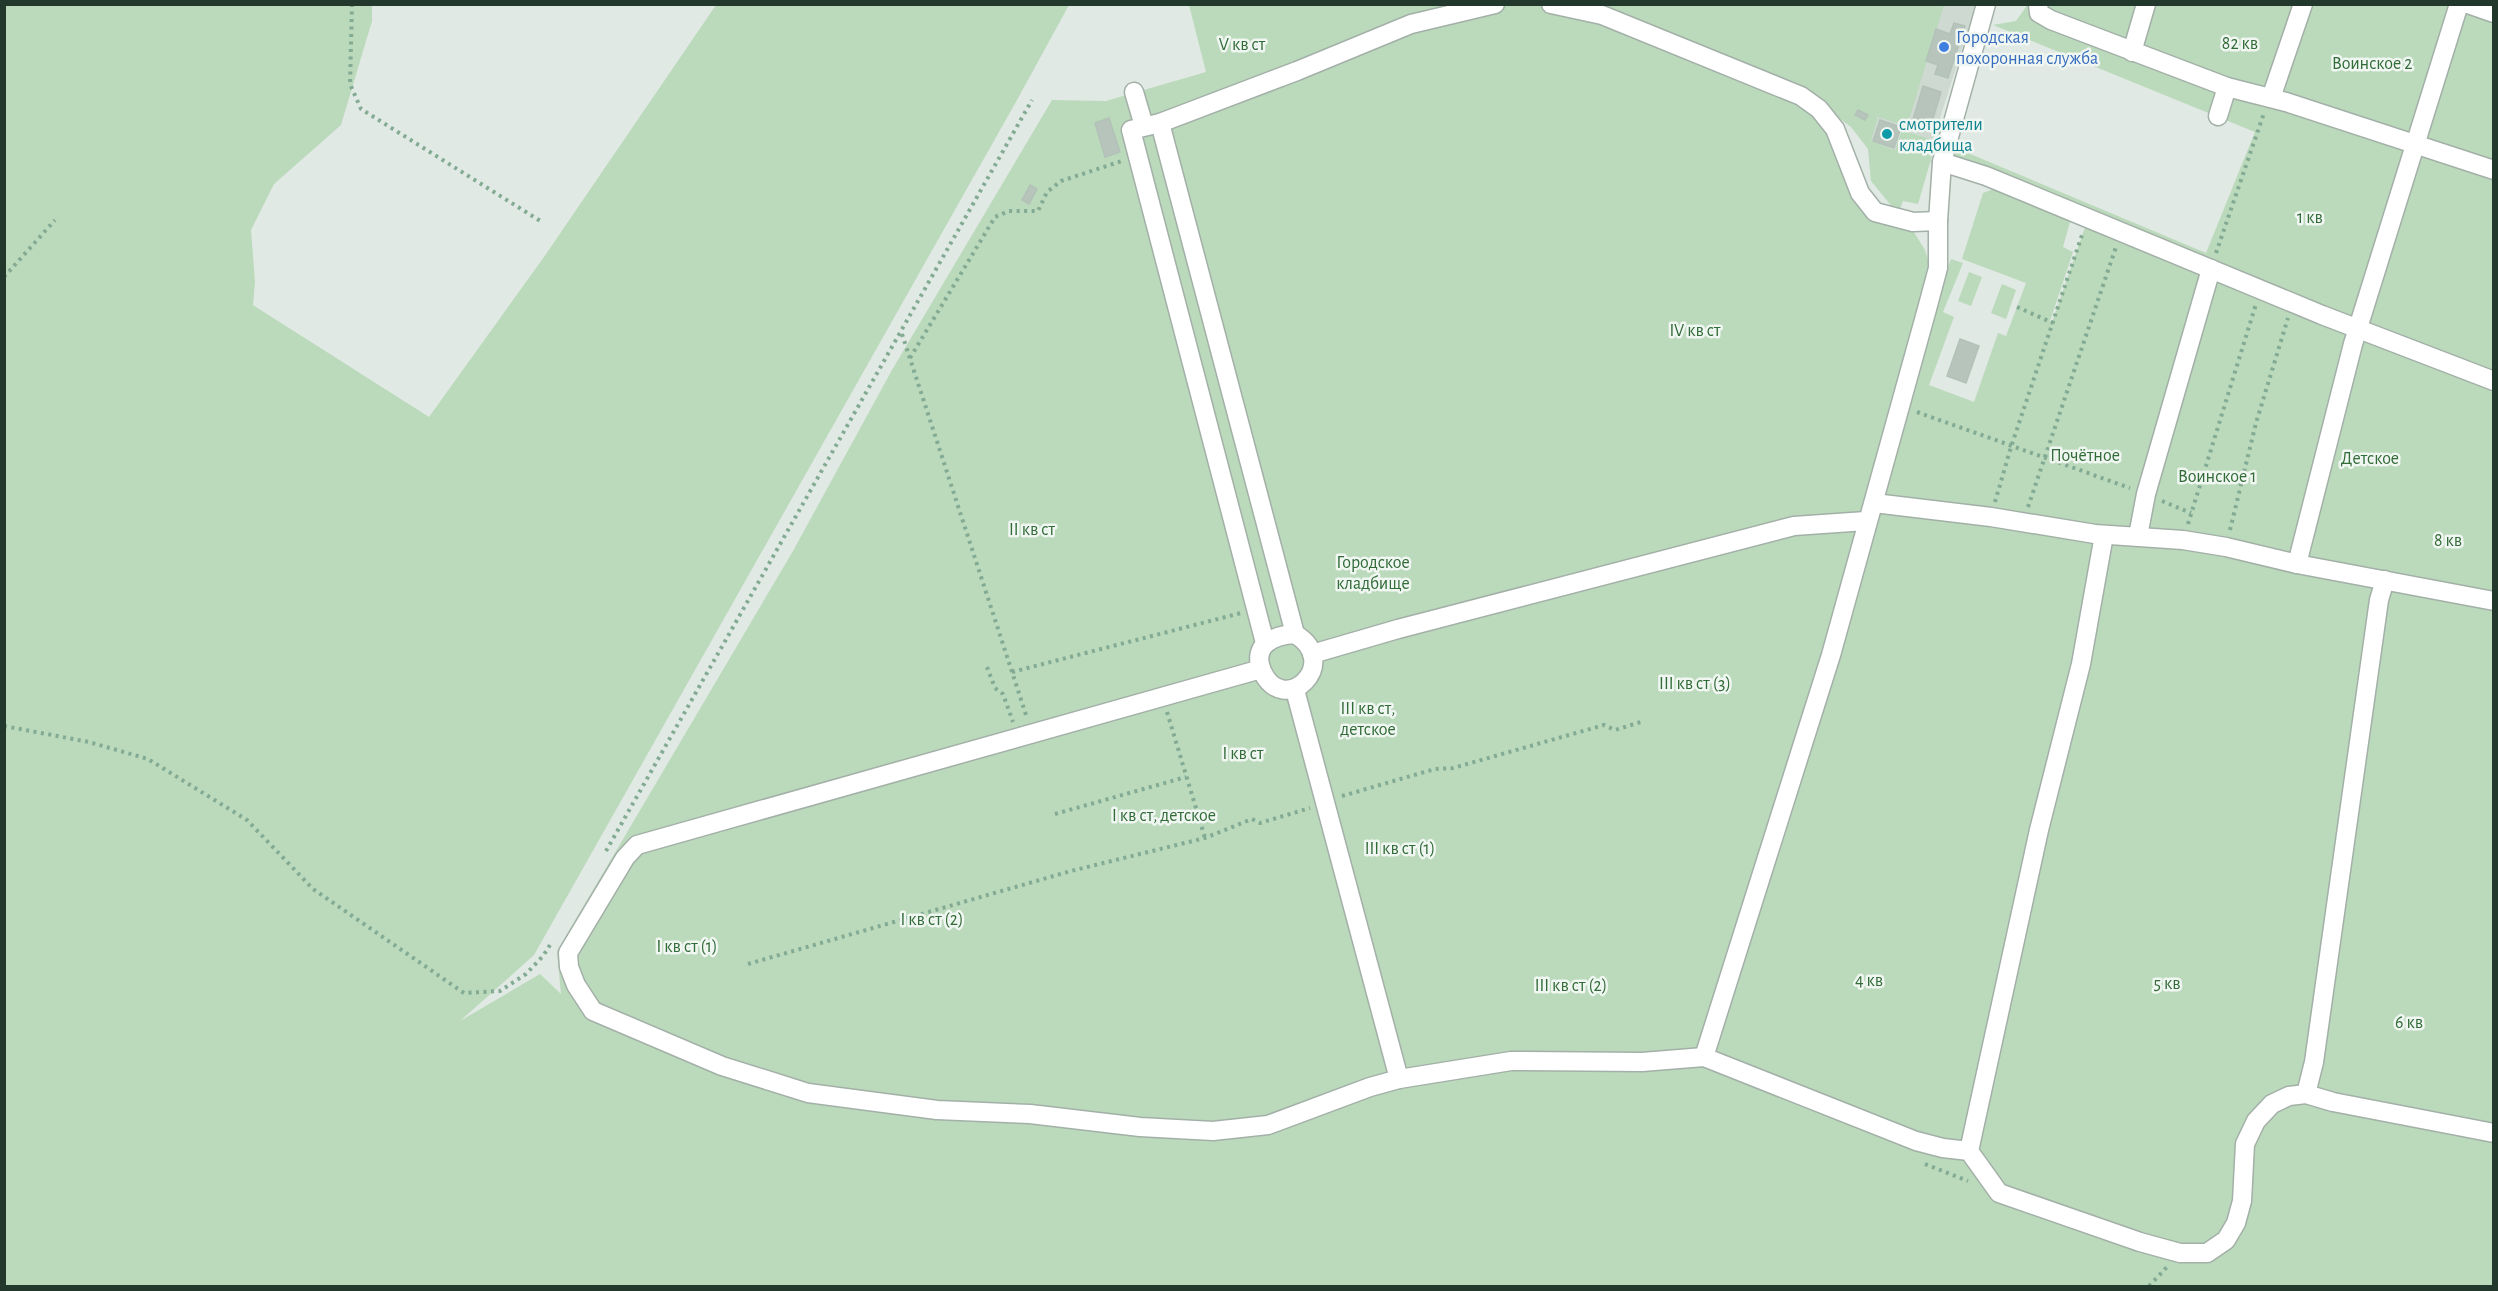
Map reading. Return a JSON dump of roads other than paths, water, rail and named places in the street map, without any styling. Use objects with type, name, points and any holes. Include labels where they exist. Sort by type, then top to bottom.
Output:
[{"type":"street","points":[[1266,643],[1131,130],[1152,125],[1297,71],[1411,24],[1496,4]]},
{"type":"street","points":[[1551,4],[1602,15],[1801,96],[1819,109],[1835,129],[1860,193],[1875,212],[1913,222],[1938,221]]},
{"type":"street","points":[[1704,1057],[1831,655],[1866,521],[1874,503],[1938,268],[1942,162],[1986,4]]},
{"type":"street","points":[[2038,4],[2039,13],[2051,20],[2227,87],[2271,98],[2493,170]]},
{"type":"street","points":[[2132,52],[2146,4]]},
{"type":"street","points":[[2271,98],[2303,4]]},
{"type":"street","points":[[2297,564],[2357,329],[2459,4]]},
{"type":"street","points":[[2468,4],[2493,14]]},
{"type":"street","points":[[2218,116],[2227,87]]},
{"type":"street","points":[[1134,92],[1152,125],[1295,634]]},
{"type":"street","points":[[1942,162],[1986,176],[2292,303],[2493,381]]},
{"type":"street","points":[[2138,536],[2146,494],[2211,268]]},
{"type":"street","points":[[1874,503],[1991,517],[2104,535],[2183,540],[2493,601]]},
{"type":"street","points":[[1312,654],[1794,526],[1866,521]]},
{"type":"street","points":[[1969,1151],[2039,830],[2081,664],[2104,535]]},
{"type":"street","points":[[2306,1094],[2314,1062],[2379,600],[2385,580]]},
{"type":"street","points":[[1295,634],[1305,640],[1312,654],[1313,665],[1309,679],[1295,690],[1283,690],[1270,683],[1261,669],[1260,654],[1266,643],[1278,635],[1295,634]]},
{"type":"street","points":[[1261,669],[637,845],[625,858],[568,953],[569,967],[576,986],[593,1011],[722,1066],[797,1090],[937,1110],[1030,1114],[1140,1127],[1213,1131],[1268,1125],[1370,1087],[1399,1079],[1511,1061],[1642,1062],[1704,1057],[1916,1141],[1943,1148],[1969,1151],[2000,1193],[2140,1242],[2180,1253],[2207,1253],[2226,1240],[2236,1223],[2242,1201],[2246,1144],[2256,1121],[2272,1104],[2289,1096],[2306,1094],[2333,1102],[2493,1133]]},
{"type":"street","points":[[1295,690],[1399,1079]]},
{"type":"place","name":"Городская похоронная служба","points":[[1944,47]]},
{"type":"place","name":"смотрители кладбища","points":[[1887,134]]},
{"type":"park label","name":"82 кв","points":[[2240,43]]},
{"type":"park label","name":"V кв ст","points":[[1242,44]]},
{"type":"park label","name":"Воинское 2","points":[[2372,63]]},
{"type":"park label","name":"1 кв","points":[[2310,217]]},
{"type":"park label","name":"IV кв ст","points":[[1695,330]]},
{"type":"park label","name":"Почётное","points":[[2085,455]]},
{"type":"park label","name":"Детское","points":[[2370,458]]},
{"type":"park label","name":"Воинское 1","points":[[2217,476]]},
{"type":"park label","name":"II кв ст","points":[[1032,529]]},
{"type":"park label","name":"8 кв","points":[[2448,540]]},
{"type":"park label","name":"Городское кладбище","points":[[1373,572]]},
{"type":"park label","name":"III кв ст (3)","points":[[1695,683]]},
{"type":"park label","name":"III кв ст, детское","points":[[1368,718]]},
{"type":"park label","name":"I кв ст","points":[[1243,753]]},
{"type":"park label","name":"I кв ст, детское","points":[[1164,815]]},
{"type":"park label","name":"III кв ст (1)","points":[[1400,848]]},
{"type":"park label","name":"I кв ст (2)","points":[[932,919]]},
{"type":"park label","name":"I кв ст (1)","points":[[687,946]]},
{"type":"park label","name":"4 кв","points":[[1869,980]]},
{"type":"park label","name":"5 кв","points":[[2167,983]]},
{"type":"park label","name":"III кв ст (2)","points":[[1571,985]]},
{"type":"park label","name":"6 кв","points":[[2409,1022]]}]
